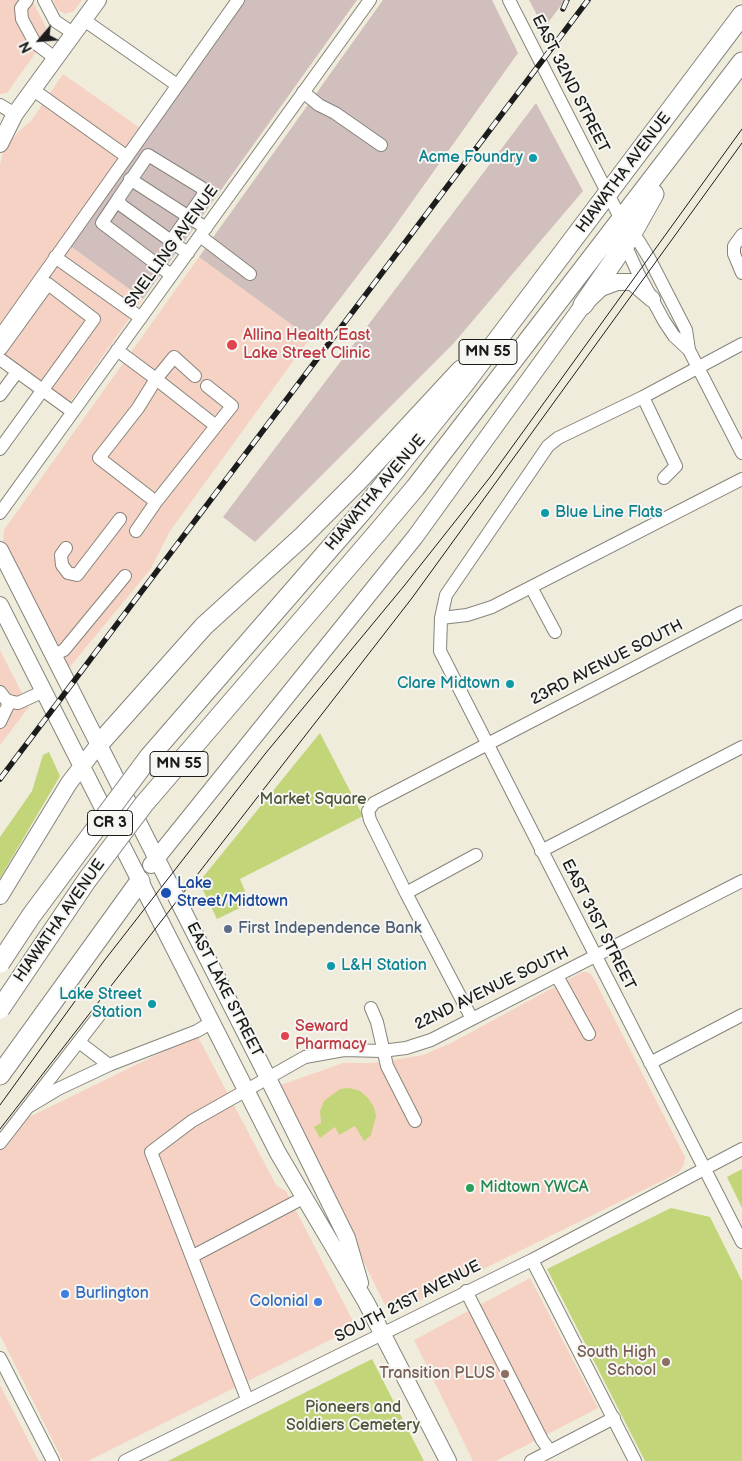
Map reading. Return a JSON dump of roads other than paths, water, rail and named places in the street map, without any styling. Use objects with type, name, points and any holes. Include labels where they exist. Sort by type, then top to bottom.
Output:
[{"type":"highway","name":"HIAWATHA AVENUE","points":[[0,963],[36,909],[149,757],[364,508],[460,390],[742,15]]},
{"type":"highway","name":"HIAWATHA AVENUE","points":[[0,1010],[87,880],[144,804],[415,488],[742,62]]},
{"type":"highway","points":[[583,305],[630,237],[688,134]]},
{"type":"highway","points":[[99,744],[204,626],[303,536],[359,480],[524,304]]},
{"type":"highway","points":[[0,1075],[140,881]]},
{"type":"main road","points":[[0,144],[15,114],[32,89],[98,0]]},
{"type":"main road","points":[[0,126],[15,114]]},
{"type":"main road","points":[[140,881],[156,858],[415,537],[470,464],[583,305],[601,288],[617,282],[632,282],[652,299]]},
{"type":"main road","name":"EAST LAKE STREET","points":[[0,550],[268,1077],[347,1238],[366,1302]]},
{"type":"main road","name":"EAST LAKE STREET","points":[[0,605],[278,1153],[305,1197],[332,1248],[366,1302],[448,1461]]},
{"type":"main road","points":[[0,896],[81,764],[99,744]]},
{"type":"street","points":[[27,0],[21,8],[22,19],[35,43],[55,58]]},
{"type":"street","points":[[44,0],[55,20],[73,34]]},
{"type":"street","points":[[0,336],[238,0]]},
{"type":"street","name":"SNELLING AVENUE","points":[[0,513],[370,0]]},
{"type":"street","name":"EAST 32ND STREET","points":[[509,0],[630,237],[627,249],[652,299],[674,336],[689,350],[742,453]]},
{"type":"street","points":[[84,20],[177,85]]},
{"type":"street","points":[[32,89],[126,156]]},
{"type":"street","points":[[303,92],[319,105],[336,113],[381,145]]},
{"type":"street","points":[[0,105],[15,114]]},
{"type":"street","points":[[171,240],[204,194],[202,188],[148,155],[102,223],[172,275]]},
{"type":"street","points":[[130,180],[188,216],[250,274]]},
{"type":"street","points":[[118,198],[122,205],[188,252]]},
{"type":"street","points":[[742,235],[734,246],[734,254],[742,273]]},
{"type":"street","name":"EAST 32ND STREET","points":[[630,237],[638,240],[649,258],[686,330],[689,350]]},
{"type":"street","points":[[55,257],[141,318]]},
{"type":"street","points":[[0,449],[44,391],[94,320],[48,284],[1,354],[17,372],[44,391],[73,412]]},
{"type":"street","name":"EAST 31ST STREET","points":[[742,344],[643,397],[558,438],[548,446],[446,595],[441,618],[440,652],[742,1242]]},
{"type":"street","points":[[117,350],[216,426]]},
{"type":"street","points":[[156,502],[100,458],[138,408],[156,379],[174,357],[195,376]]},
{"type":"street","points":[[0,395],[17,372]]},
{"type":"street","points":[[136,531],[156,502],[232,406],[206,386]]},
{"type":"street","points":[[643,397],[676,466],[664,478]]},
{"type":"street","points":[[441,618],[467,615],[492,607],[742,479]]},
{"type":"street","points":[[66,548],[61,555],[62,565],[68,573],[77,575],[120,520]]},
{"type":"street","points":[[54,655],[64,650],[125,576]]},
{"type":"street","points":[[531,587],[554,632]]},
{"type":"street","name":"23RD AVENUE SOUTH","points":[[406,893],[370,820],[368,811],[374,803],[486,743],[742,612]]},
{"type":"street","points":[[0,692],[10,702],[18,703],[44,691]]},
{"type":"street","points":[[0,722],[10,702]]},
{"type":"street","points":[[542,851],[742,747]]},
{"type":"street","points":[[472,1019],[406,893],[476,855]]},
{"type":"street","name":"22ND AVENUE SOUTH","points":[[192,1256],[151,1152],[192,1120],[305,1057],[324,1052],[344,1050],[382,1051],[406,1048],[431,1040],[742,881]]},
{"type":"street","points":[[557,976],[589,1034]]},
{"type":"street","points":[[371,1008],[377,1022],[382,1051],[387,1066],[416,1121]]},
{"type":"street","points":[[0,1143],[101,1013]]},
{"type":"street","points":[[650,1063],[742,1015]]},
{"type":"street","points":[[28,1107],[58,1089],[109,1065],[197,1031],[212,1022]]},
{"type":"street","points":[[79,1042],[109,1065]]},
{"type":"street","name":"SOUTH 21ST AVENUE","points":[[124,1461],[532,1260],[742,1149]]},
{"type":"street","points":[[247,1399],[192,1256],[305,1197]]},
{"type":"street","points":[[532,1260],[635,1461]]},
{"type":"street","points":[[466,1291],[542,1440],[550,1451]]},
{"type":"street","points":[[0,1358],[52,1461]]},
{"type":"street","points":[[531,1461],[614,1418]]},
{"type":"tram line","points":[[0,1105],[104,961],[265,754],[404,586],[491,476],[742,129]]},
{"type":"tram line","points":[[0,1129],[412,598],[742,143]]},
{"type":"railway","points":[[563,9],[567,0]]},
{"type":"railway","points":[[0,779],[588,0]]},
{"type":"place","name":"Acme Foundry","points":[[533,158]]},
{"type":"place","name":"Allina Health East Lake Street Clinic","points":[[232,345]]},
{"type":"place","name":"Blue Line Flats","points":[[545,513]]},
{"type":"place","name":"Clare Midtown","points":[[510,684]]},
{"type":"place","name":"Lake Street/Midtown","points":[[166,893]]},
{"type":"place","name":"First Independence Bank","points":[[228,929]]},
{"type":"place","name":"L&H Station","points":[[331,966]]},
{"type":"place","name":"Lake Street Station","points":[[152,1004]]},
{"type":"place","name":"Seward Pharmacy","points":[[285,1036]]},
{"type":"place","name":"Midtown YWCA","points":[[470,1188]]},
{"type":"place","name":"Burlington","points":[[65,1294]]},
{"type":"place","name":"Colonial","points":[[318,1302]]},
{"type":"place","name":"South High School","points":[[666,1362]]},
{"type":"place","name":"Transition PLUS","points":[[505,1374]]},
{"type":"park label","name":"Market Square","points":[[313,800]]},
{"type":"park label","name":"Pioneers and Soldiers Cemetery","points":[[353,1417]]}]
